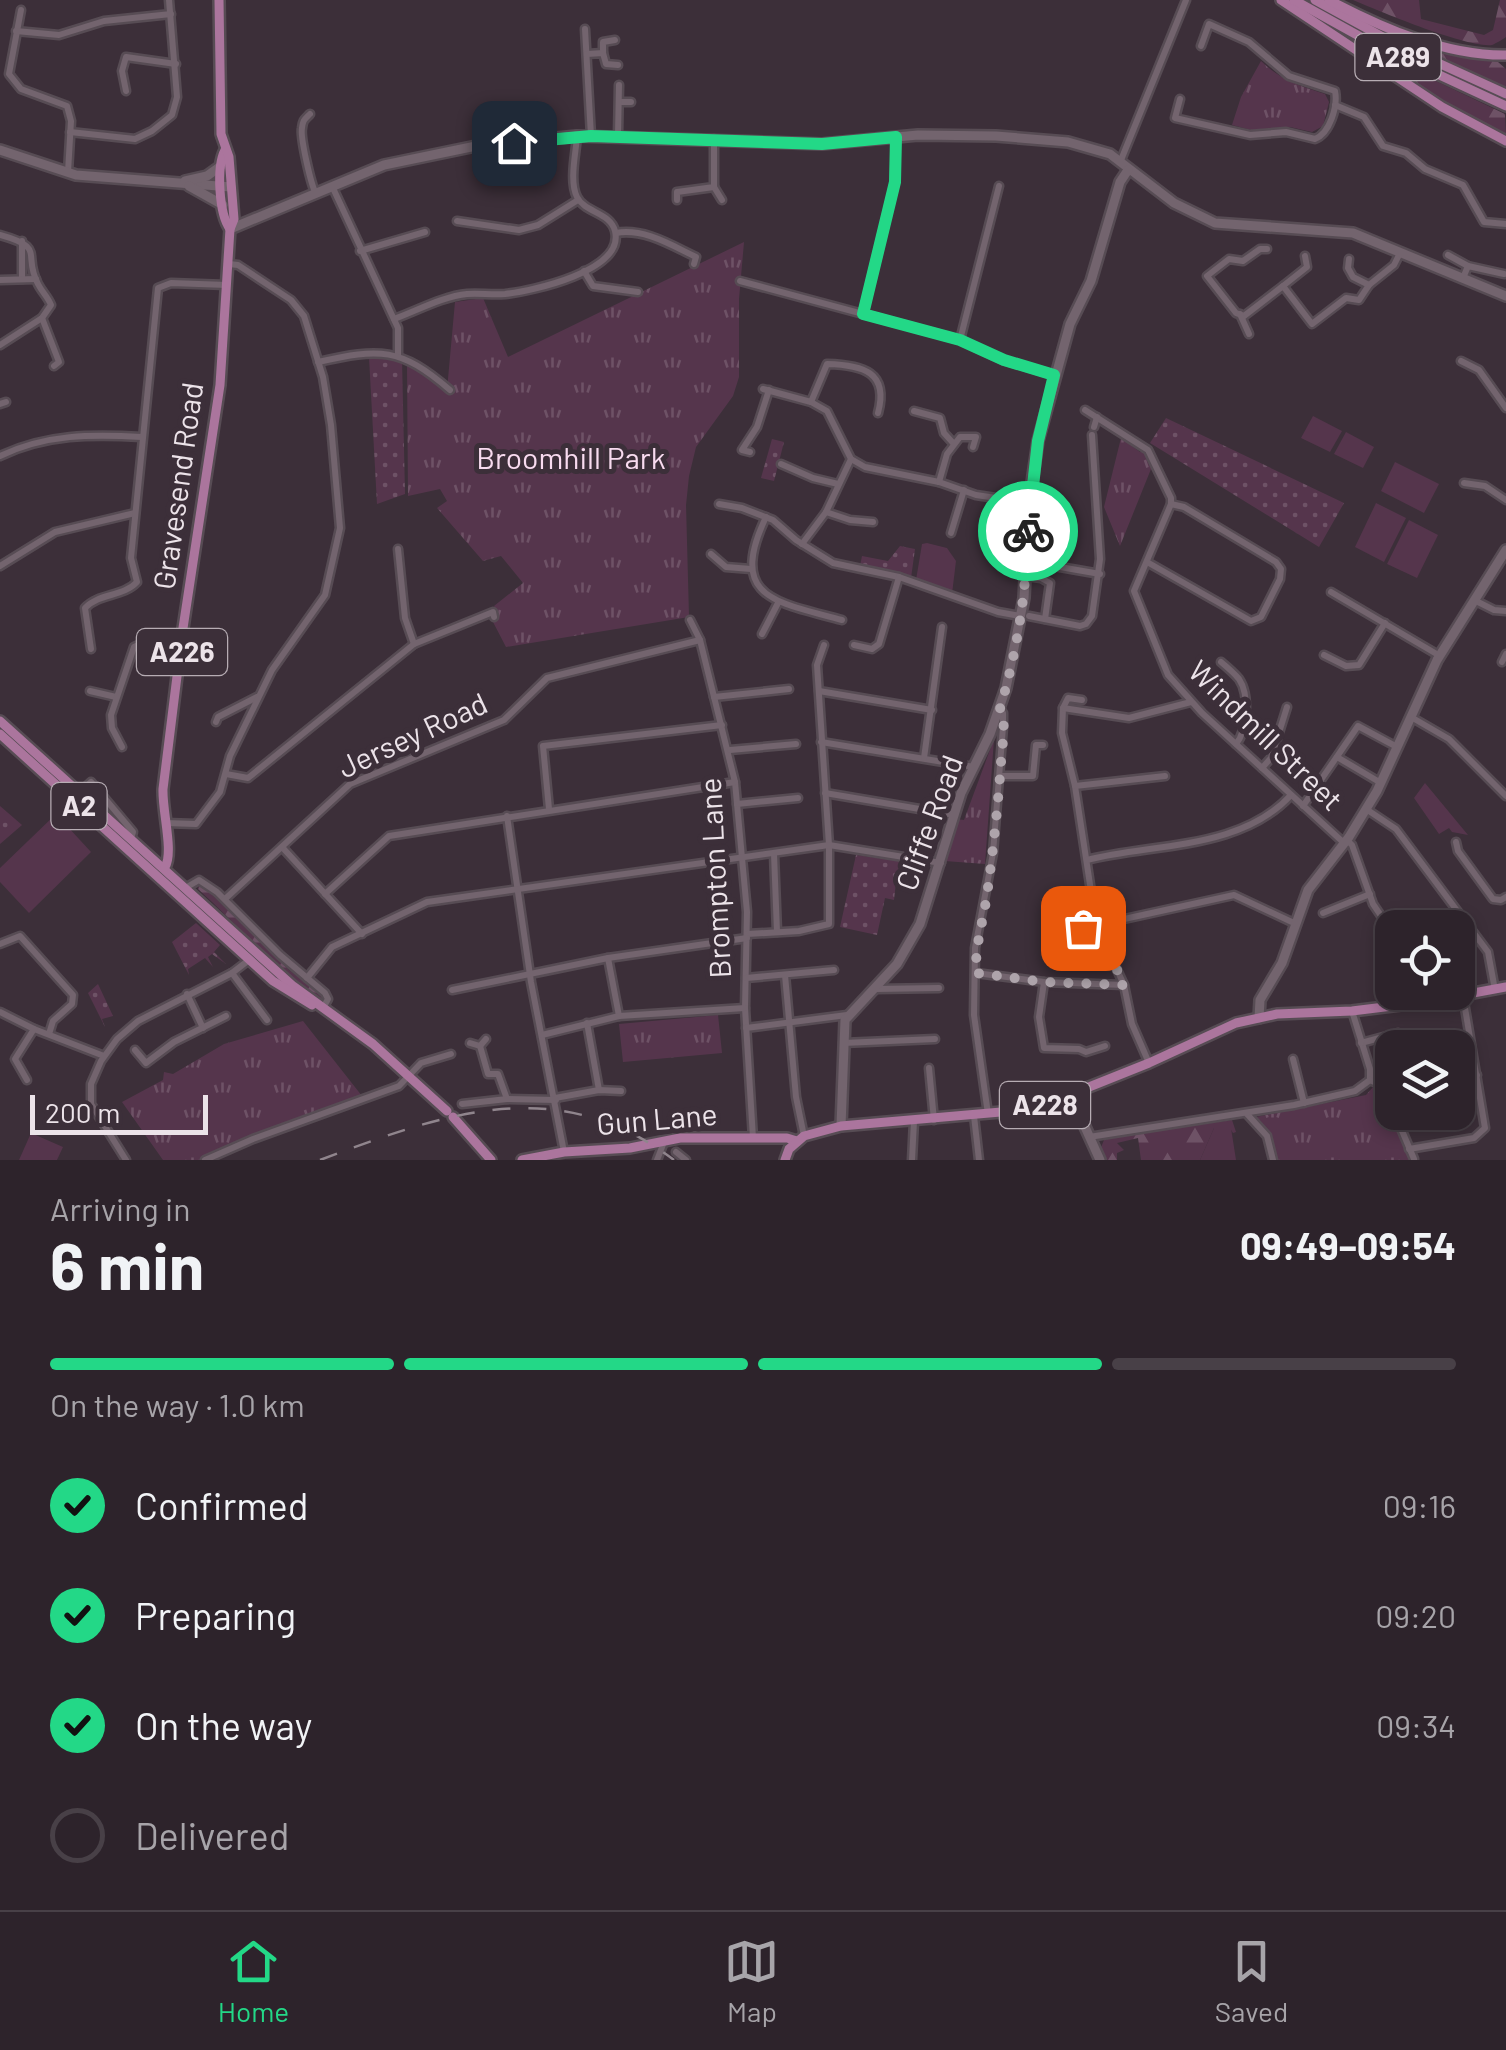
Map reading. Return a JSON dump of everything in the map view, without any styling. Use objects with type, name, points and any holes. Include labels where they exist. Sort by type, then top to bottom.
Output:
[{"type":"main road","name":"Gravesend Road","points":[[162,872],[169,857],[163,790],[220,386],[228,285],[230,229],[224,222],[228,207],[221,166],[225,150],[220,116],[219,0]]},
{"type":"main road","points":[[1281,0],[1442,107],[1506,141]]},
{"type":"main road","name":"A289","points":[[1294,0],[1376,46],[1506,106]]},
{"type":"main road","name":"A289","points":[[1315,0],[1390,41],[1506,94]]},
{"type":"main road","points":[[1329,0],[1437,44],[1480,54],[1506,55]]},
{"type":"main road","points":[[230,229],[373,168],[429,153],[577,136],[822,144],[896,137],[1037,138],[1098,150],[1120,160],[1128,170],[1191,213],[1215,223],[1335,229],[1506,296]]},
{"type":"main road","points":[[0,150],[67,173],[226,186]]},
{"type":"main road","name":"Gravesend Road","points":[[225,150],[229,156],[226,186]]},
{"type":"main road","points":[[182,182],[207,176],[221,166]]},
{"type":"main road","name":"Cliffe Road","points":[[847,1016],[898,964],[915,934],[942,863],[955,814],[1000,708],[1025,616],[1029,503],[1038,441],[1070,324],[1091,281],[1120,182],[1128,170]]},
{"type":"main road","points":[[182,182],[252,220]]},
{"type":"main road","points":[[1259,1018],[1260,1000],[1282,963],[1294,923],[1319,873],[1346,842],[1366,809],[1440,656],[1506,550]]},
{"type":"main road","name":"A2","points":[[0,721],[131,838],[207,912],[223,934],[253,956]]},
{"type":"main road","name":"A2","points":[[0,734],[120,843],[162,872]]},
{"type":"main road","points":[[30,748],[59,780],[58,787]]},
{"type":"main road","points":[[80,792],[76,797],[114,831],[120,843]]},
{"type":"main road","name":"A2","points":[[183,891],[219,917],[290,993],[324,1008],[411,1076],[490,1160]]},
{"type":"main road","name":"A228","points":[[1475,994],[1501,988]]},
{"type":"main road","name":"A228","points":[[801,1139],[841,1126],[1034,1109],[1228,1026],[1277,1014],[1375,1007]]},
{"type":"main road","points":[[841,1126],[847,1016]]},
{"type":"main road","points":[[1071,1096],[1100,1160]]},
{"type":"main road","points":[[785,1160],[801,1139]]},
{"type":"main road","name":"Gun Lane","points":[[522,1160],[564,1152],[620,1150],[665,1140],[801,1139]]},
{"type":"main road","points":[[478,1147],[478,1160]]},
{"type":"street","points":[[70,132],[134,139],[152,131],[176,109],[169,0]]},
{"type":"street","points":[[1120,160],[1186,0]]},
{"type":"street","points":[[20,10],[8,66],[10,80],[21,89],[67,106],[67,173]]},
{"type":"street","points":[[16,31],[59,35],[104,21],[170,14]]},
{"type":"street","points":[[1180,99],[1174,122],[1250,134],[1286,132],[1316,139],[1327,130],[1335,105],[1334,92],[1286,74],[1235,34],[1209,24],[1201,46]]},
{"type":"street","points":[[584,29],[591,136]]},
{"type":"street","points":[[612,39],[603,42],[603,53],[606,64],[615,66]]},
{"type":"street","points":[[587,54],[603,53]]},
{"type":"street","points":[[126,91],[122,71],[126,57],[176,64]]},
{"type":"street","points":[[618,84],[618,136]]},
{"type":"street","points":[[620,102],[631,102]]},
{"type":"street","points":[[1335,105],[1362,115],[1382,146],[1407,154],[1425,169],[1464,185],[1477,214],[1486,223],[1506,224]]},
{"type":"street","points":[[295,116],[307,117],[301,134],[316,194]]},
{"type":"street","points":[[394,319],[464,294],[510,293],[544,286],[607,258],[616,232],[610,221],[578,200],[574,190],[577,136]]},
{"type":"street","points":[[863,314],[895,182],[896,137]]},
{"type":"street","points":[[714,138],[714,187],[722,200]]},
{"type":"street","points":[[332,186],[400,334],[398,356]]},
{"type":"street","points":[[960,340],[1000,186]]},
{"type":"street","points":[[677,200],[676,192],[714,187]]},
{"type":"street","points":[[457,221],[519,230],[538,224],[578,200]]},
{"type":"street","points":[[616,232],[632,230],[660,241],[696,257],[694,264]]},
{"type":"street","points":[[360,251],[425,232]]},
{"type":"street","points":[[0,234],[22,241],[32,254],[36,279],[51,303],[50,311],[42,318],[0,345]]},
{"type":"street","points":[[22,241],[22,279]]},
{"type":"street","points":[[1249,334],[1240,314],[1207,276],[1228,255],[1243,260],[1266,249]]},
{"type":"street","points":[[1282,286],[1312,324],[1346,298],[1359,300],[1369,285],[1394,265],[1401,252]]},
{"type":"street","points":[[1448,255],[1468,266],[1504,274]]},
{"type":"street","points":[[1240,314],[1244,316],[1307,268],[1305,256]]},
{"type":"street","points":[[1349,258],[1348,268],[1354,277],[1369,285]]},
{"type":"street","points":[[164,823],[196,824],[220,792],[230,756],[272,670],[318,608],[334,564],[340,528],[336,463],[318,362],[304,316],[291,300],[229,264]]},
{"type":"street","points":[[1462,278],[1468,266]]},
{"type":"street","points":[[584,271],[593,286],[638,292]]},
{"type":"street","points":[[0,280],[36,279]]},
{"type":"street","points":[[740,281],[960,340],[1004,360],[1054,375]]},
{"type":"street","points":[[91,649],[85,608],[95,599],[134,587],[137,582],[132,558],[135,513],[158,288],[171,283],[228,285]]},
{"type":"street","points":[[42,318],[60,363]]},
{"type":"street","points":[[318,362],[365,351],[398,356],[415,362],[450,390]]},
{"type":"street","points":[[1460,360],[1480,370],[1506,408]]},
{"type":"street","points":[[811,402],[826,364],[836,364],[878,380],[883,395],[878,413]]},
{"type":"street","points":[[750,452],[742,450],[757,427],[766,390],[827,410],[851,459],[865,467],[939,482],[994,499],[1029,503]]},
{"type":"street","points":[[1085,410],[1148,450],[1155,458],[1171,504],[1184,507],[1273,560],[1280,566],[1282,576],[1261,617],[1250,621],[1148,562]]},
{"type":"street","points":[[914,411],[940,418],[944,433],[954,444]]},
{"type":"street","points":[[720,504],[766,517],[834,562],[899,577],[998,612],[1080,626],[1092,616],[1100,574],[1093,431],[1097,417]]},
{"type":"street","points":[[0,456],[58,438],[100,434],[142,437]]},
{"type":"street","points":[[939,482],[954,444],[962,435],[980,438],[973,447]]},
{"type":"street","points":[[802,544],[826,512],[851,459]]},
{"type":"street","points":[[782,464],[838,484]]},
{"type":"street","points":[[1464,483],[1485,486],[1506,500]]},
{"type":"street","points":[[950,534],[964,490]]},
{"type":"street","name":"Windmill Street","points":[[1171,504],[1134,591],[1168,676],[1235,744],[1346,842]]},
{"type":"street","points":[[826,512],[873,522]]},
{"type":"street","points":[[0,566],[56,532],[135,513]]},
{"type":"street","points":[[766,517],[754,542],[751,569],[757,583],[778,603],[842,620]]},
{"type":"street","points":[[398,549],[405,618],[414,644]]},
{"type":"street","points":[[711,554],[726,566],[751,569]]},
{"type":"street","points":[[1043,564],[1100,574]]},
{"type":"street","points":[[1026,576],[1044,579],[1050,585],[1045,619]]},
{"type":"street","points":[[854,645],[872,649],[878,644],[899,577]]},
{"type":"street","points":[[1330,592],[1440,656]]},
{"type":"street","points":[[1474,600],[1506,611]]},
{"type":"street","points":[[762,634],[778,603]]},
{"type":"street","points":[[226,774],[245,779],[254,773],[414,644],[476,617],[493,612],[494,617]]},
{"type":"street","name":"Brompton Lane","points":[[690,620],[700,640],[736,782],[747,936],[745,1008],[753,1138]]},
{"type":"street","points":[[1324,655],[1346,666],[1360,665],[1385,624]]},
{"type":"street","points":[[924,758],[942,627]]},
{"type":"street","name":"Jersey Road","points":[[225,900],[350,784],[496,724],[516,711],[548,678],[700,640]]},
{"type":"street","points":[[122,747],[112,728],[116,697],[137,644],[183,647]]},
{"type":"street","points":[[452,990],[608,958],[829,924],[829,845],[817,665],[824,645]]},
{"type":"street","points":[[811,650],[820,654]]},
{"type":"street","points":[[1223,668],[1241,682],[1245,696],[1243,734],[1235,744]]},
{"type":"street","points":[[714,698],[790,690]]},
{"type":"street","points":[[90,691],[116,697]]},
{"type":"street","points":[[819,691],[932,710]]},
{"type":"street","points":[[1058,694],[1065,703],[1130,718],[1190,702]]},
{"type":"street","points":[[216,722],[218,717],[259,696]]},
{"type":"street","points":[[1065,703],[1082,700]]},
{"type":"street","points":[[1065,703],[1062,734],[1075,786],[1096,924],[1124,985],[1132,1024],[1149,1063]]},
{"type":"street","points":[[1262,768],[1271,758],[1287,707]]},
{"type":"street","points":[[988,1115],[976,1032],[975,948],[990,874],[1000,776],[1000,708]]},
{"type":"street","points":[[1411,717],[1449,740],[1506,796]]},
{"type":"street","points":[[549,809],[543,746],[722,725]]},
{"type":"street","points":[[1303,806],[1358,726],[1399,745]]},
{"type":"street","points":[[821,742],[974,767]]},
{"type":"street","points":[[730,750],[796,744]]},
{"type":"street","points":[[1000,776],[1032,776],[1036,745],[1044,745]]},
{"type":"street","points":[[1337,757],[1381,782]]},
{"type":"street","points":[[1075,786],[1165,776]]},
{"type":"street","points":[[325,894],[388,836],[736,782]]},
{"type":"street","points":[[825,794],[955,814]]},
{"type":"street","points":[[1087,860],[1206,840],[1260,821],[1291,796]]},
{"type":"street","points":[[737,804],[798,798]]},
{"type":"street","points":[[1366,809],[1396,829],[1488,952],[1501,988]]},
{"type":"street","points":[[507,816],[530,974],[564,1152]]},
{"type":"street","points":[[1346,842],[1352,844],[1376,910]]},
{"type":"street","points":[[1456,842],[1458,851],[1491,897],[1497,901],[1506,897]]},
{"type":"street","points":[[307,978],[330,948],[428,902],[829,845],[942,863]]},
{"type":"street","points":[[282,847],[362,934]]},
{"type":"street","points":[[774,854],[777,932]]},
{"type":"street","points":[[183,891],[200,880],[225,900],[328,997],[324,1008]]},
{"type":"street","points":[[1330,914],[1370,894]]},
{"type":"street","points":[[1070,926],[1083,928],[1234,895],[1294,923]]},
{"type":"street","points":[[0,944],[20,936],[72,995],[72,1004],[53,1021],[48,1034]]},
{"type":"street","points":[[126,1160],[91,1104],[91,1081],[104,1056],[136,1023],[232,973],[253,956]]},
{"type":"street","points":[[608,958],[619,1016]]},
{"type":"street","points":[[745,978],[834,970]]},
{"type":"street","points":[[232,973],[267,1020]]},
{"type":"street","points":[[976,973],[1044,982],[1124,985]]},
{"type":"street","points":[[785,974],[801,1139]]},
{"type":"street","points":[[1044,982],[1039,1016],[1044,1048],[1086,1052],[1105,1046]]},
{"type":"street","points":[[875,989],[939,988]]},
{"type":"street","points":[[187,994],[203,1028]]},
{"type":"street","points":[[542,1035],[619,1016],[745,1008]]},
{"type":"street","points":[[1409,1149],[1481,1135],[1486,1124],[1466,1010]]},
{"type":"street","points":[[1352,1011],[1370,1080]]},
{"type":"street","points":[[0,1012],[104,1056]]},
{"type":"street","points":[[134,1050],[146,1063],[172,1044],[226,1016]]},
{"type":"street","points":[[746,1028],[847,1016]]},
{"type":"street","points":[[587,1023],[600,1090]]},
{"type":"street","points":[[27,1080],[15,1059],[34,1029]]},
{"type":"street","points":[[1361,1043],[1375,1039]]},
{"type":"street","points":[[843,1043],[935,1040]]},
{"type":"street","points":[[470,1043],[483,1043],[488,1074],[498,1074],[507,1099]]},
{"type":"street","points":[[205,1160],[401,1086],[421,1063],[450,1054]]},
{"type":"street","points":[[1304,1103],[1294,1063],[1305,1065]]},
{"type":"street","points":[[928,1068],[934,1120]]},
{"type":"street","points":[[1089,1137],[1304,1103],[1358,1091],[1370,1080]]},
{"type":"street","points":[[1370,1080],[1375,1082]]},
{"type":"street","points":[[462,1104],[621,1091]]},
{"type":"street","points":[[1246,1113],[1267,1136],[1273,1160]]},
{"type":"street","points":[[974,1116],[979,1160]]},
{"type":"street","points":[[912,1160],[914,1121]]},
{"type":"street","points":[[1401,1130],[1414,1160]]},
{"type":"street","points":[[657,1160],[665,1140]]},
{"type":"street","points":[[676,1152],[686,1160]]},
{"type":"green space","points":[[1353,0],[1419,0],[1421,19],[1484,35],[1493,30],[1500,0],[1506,0],[1506,37],[1492,45],[1463,41]]},
{"type":"green space","points":[[1379,30],[1463,56],[1498,62],[1506,69],[1506,91]]},
{"type":"green space","points":[[1373,51],[1505,114],[1506,135],[1500,138],[1398,75],[1371,54]]},
{"type":"green space","points":[[1261,61],[1283,77],[1325,94],[1329,102],[1323,126],[1312,132],[1290,127],[1255,131],[1232,125],[1241,97]]},
{"type":"green space","name":"Broomhill Park","points":[[744,242],[739,377],[733,396],[696,447],[689,476],[689,617],[506,647],[492,620],[499,615],[494,606],[523,583],[501,556],[483,561],[437,508],[447,501],[440,489],[408,496],[407,362],[447,390],[455,302],[483,298],[508,357]]},
{"type":"green space","points":[[369,357],[402,360],[405,494],[377,504]]},
{"type":"green space","points":[[1313,416],[1342,431],[1330,452],[1301,438]]},
{"type":"green space","points":[[1166,418],[1344,503],[1319,547],[1150,443]]},
{"type":"green space","points":[[1346,432],[1374,447],[1363,468],[1334,454]]},
{"type":"green space","points":[[1121,438],[1146,452],[1153,464],[1120,546],[1104,507]]},
{"type":"green space","points":[[772,439],[784,442],[774,481],[761,478]]},
{"type":"green space","points":[[1395,462],[1439,484],[1424,513],[1381,491]]},
{"type":"green space","points":[[1376,503],[1406,518],[1384,562],[1355,547]]},
{"type":"green space","points":[[1409,520],[1438,535],[1417,578],[1387,564]]},
{"type":"green space","points":[[922,544],[947,548],[956,561],[952,594],[916,580]]},
{"type":"green space","points":[[900,546],[915,549],[911,578],[860,566],[862,556],[888,561]]},
{"type":"green space","points":[[994,739],[985,864],[945,861],[956,819],[964,820]]},
{"type":"green space","points":[[1425,783],[1468,835],[1449,828],[1439,834],[1414,798]]},
{"type":"green space","points":[[0,806],[22,825],[0,844]]},
{"type":"green space","points":[[56,814],[91,852],[29,913],[0,882],[0,868]]},
{"type":"green space","points":[[856,855],[914,863],[906,883],[896,882],[894,900],[885,898],[877,935],[840,927]]},
{"type":"green space","points":[[199,882],[289,970],[323,996],[323,1001],[198,889]]},
{"type":"green space","points":[[196,923],[220,945],[214,952],[226,964],[212,954],[208,957],[213,967],[205,958],[188,969],[189,975],[172,942]]},
{"type":"green space","points":[[98,984],[113,1016],[102,1019],[105,1027],[88,993]]},
{"type":"green space","points":[[718,1015],[722,1053],[623,1062],[619,1024]]},
{"type":"green space","points":[[303,1021],[362,1096],[202,1160],[163,1160],[122,1102],[163,1080],[164,1072],[173,1074],[224,1044]]},
{"type":"green space","points":[[1375,1087],[1375,1130],[1399,1130],[1411,1160],[1276,1160],[1272,1135],[1256,1117],[1366,1095]]},
{"type":"green space","points":[[1232,1120],[1236,1132],[1214,1128],[1200,1160],[1141,1160],[1138,1138],[1117,1143],[1124,1150],[1117,1153],[1117,1160],[1105,1160],[1100,1150],[1104,1140],[1115,1137]]},
{"type":"green space","points":[[1214,1128],[1231,1128],[1236,1160],[1200,1160]]},
{"type":"green space","points":[[31,1133],[63,1147],[57,1160],[19,1160]]},
{"type":"railway","points":[[320,1160],[411,1128],[499,1109],[543,1109],[586,1116],[630,1133],[674,1160]]},
{"type":"way so far","points":[[1028,531],[1014,661],[1000,708],[1003,727],[997,820],[985,908],[975,948],[976,973],[1044,982],[1124,985],[1096,924],[1083,928]]},
{"type":"route","points":[[514,143],[577,136],[822,144],[896,137],[895,182],[863,314],[960,340],[1004,360],[1054,375],[1038,441],[1028,531]]}]
